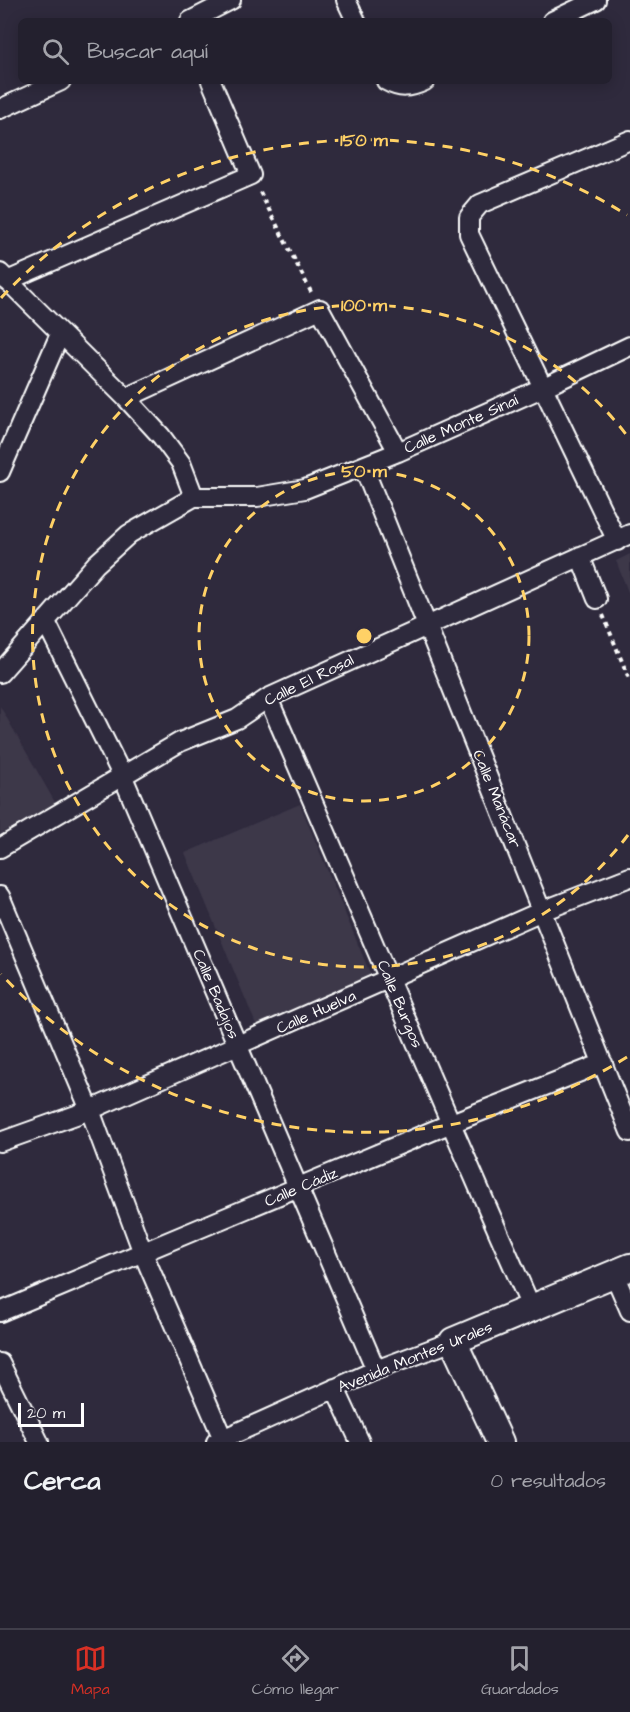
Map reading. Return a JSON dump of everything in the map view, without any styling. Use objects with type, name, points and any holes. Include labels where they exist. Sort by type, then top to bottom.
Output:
[{"type":"main road","name":"Avenida Montes Urales","points":[[453,1341],[622,1270]]},
{"type":"main road","points":[[453,1341],[500,1442]]},
{"type":"street","points":[[196,18],[231,0]]},
{"type":"street","points":[[346,0],[355,18]]},
{"type":"street","points":[[558,18],[596,0]]},
{"type":"street","points":[[0,109],[54,84]]},
{"type":"street","points":[[194,497],[181,463],[161,436],[126,398],[3,277],[251,175],[212,84]]},
{"type":"street","points":[[391,84],[413,87],[419,84]]},
{"type":"street","points":[[624,537],[542,388],[469,234],[469,217],[480,204],[630,140]]},
{"type":"street","points":[[126,398],[320,309],[398,452]]},
{"type":"street","points":[[0,472],[60,334]]},
{"type":"street","name":"Calle Monte Sinaí","points":[[0,673],[96,564],[129,534],[194,497],[257,497],[305,489],[398,452],[630,346]]},
{"type":"street","name":"Calle Manácar","points":[[363,466],[630,1132]]},
{"type":"street","name":"Calle El Rosal","points":[[0,848],[180,742],[237,719],[268,698],[624,537]]},
{"type":"street","points":[[580,556],[597,599]]},
{"type":"street","name":"Calle Badajos","points":[[46,622],[123,777],[376,1370]]},
{"type":"street","name":"Calle Burgos","points":[[268,698],[390,979],[449,1124],[532,1309]]},
{"type":"street","name":"Calle Huelva","points":[[0,1142],[90,1110],[542,911],[630,877]]},
{"type":"street","points":[[0,896],[90,1110],[143,1253],[219,1440]]},
{"type":"street","name":"Calle Cádiz","points":[[0,1312],[449,1124],[603,1063]]},
{"type":"street","points":[[622,1270],[630,1311]]},
{"type":"street","name":"Avenida Montes Urales","points":[[219,1440],[376,1370],[453,1341]]},
{"type":"street","points":[[0,1364],[39,1442]]},
{"type":"street","points":[[335,1388],[360,1442]]},
{"type":"path","points":[[251,175],[320,309]]},
{"type":"path","points":[[597,599],[630,681]]},
{"type":"shaded area","points":[[630,554],[630,597],[616,561]]},
{"type":"shaded area","points":[[0,706],[56,804],[0,834]]},
{"type":"shaded area","points":[[300,804],[372,978],[257,1027],[185,853]]}]
